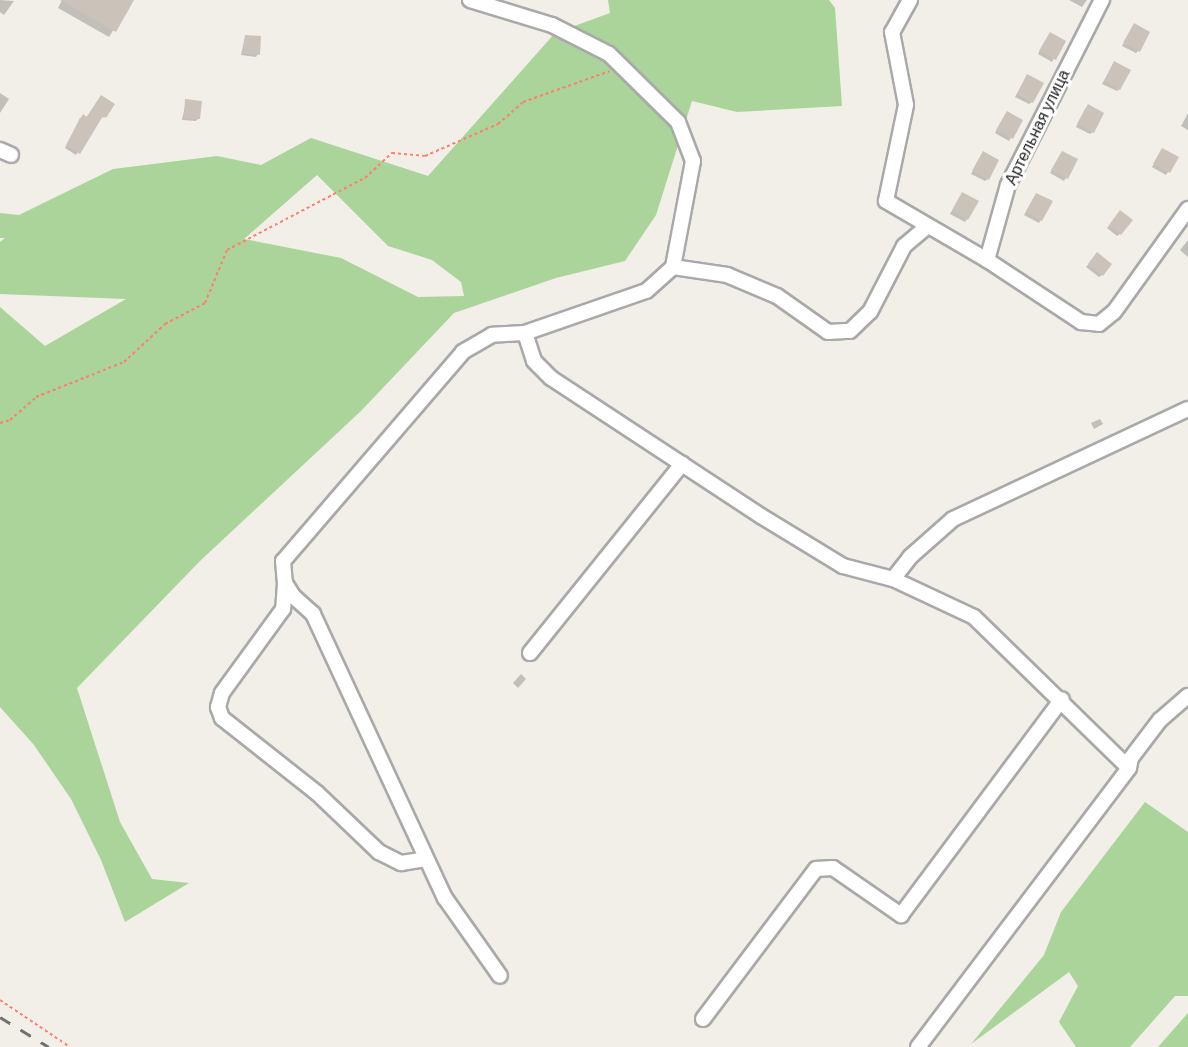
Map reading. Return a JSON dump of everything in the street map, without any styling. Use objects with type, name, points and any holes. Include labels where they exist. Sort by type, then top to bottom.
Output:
[{"type":"street","points":[[426,859],[401,862],[379,852],[317,793],[222,718],[218,706],[222,693],[283,609],[285,583],[283,561],[463,352],[492,335],[525,333],[646,291],[673,267],[693,175],[688,141],[678,122],[609,54],[552,26],[470,0]]},
{"type":"street","points":[[910,0],[892,32],[906,105],[886,201],[987,260],[1081,322],[1099,324],[1114,312],[1188,209]]},
{"type":"street","name":"Артельная улица","points":[[987,260],[1008,185],[1102,0]]},
{"type":"street","points":[[673,267],[727,275],[777,296],[828,332],[850,332],[870,312],[904,246],[927,227]]},
{"type":"street","points":[[525,333],[534,361],[551,378],[843,566],[893,579],[974,617],[1062,699],[1129,768]]},
{"type":"street","points":[[893,579],[910,557],[953,519],[1188,409]]},
{"type":"street","points":[[530,653],[682,464]]},
{"type":"street","points":[[285,583],[292,596],[313,614],[378,747],[426,859],[446,898],[500,976]]},
{"type":"street","points":[[918,1047],[1129,768],[1131,758],[1160,720],[1188,696]]},
{"type":"street","points":[[702,1019],[816,869],[833,868],[901,915],[1062,699]]},
{"type":"path","points":[[0,423],[10,420],[36,396],[124,362],[165,324],[205,303],[226,250],[365,178],[392,153],[425,156],[498,124],[523,102],[621,67]]},
{"type":"path","points":[[0,1000],[70,1047]]},
{"type":"green space","points":[[608,0],[829,0],[835,8],[842,106],[737,112],[692,101],[656,215],[625,261],[556,278],[454,313],[361,411],[200,561],[77,688],[120,822],[152,879],[189,883],[125,922],[101,860],[71,799],[34,745],[0,707],[0,307],[45,346],[126,299],[0,294],[0,242],[5,238],[0,238],[0,213],[19,215],[113,169],[217,156],[261,165],[311,138],[428,176],[555,33],[610,13]],"holes":[[[317,175],[388,246],[432,260],[461,282],[464,296],[418,297],[341,258],[244,239]]]},
{"type":"green space","points":[[1145,802],[1188,832],[1188,996],[1175,996],[1130,1047],[1076,1047],[1059,1022],[1078,986],[1069,972],[971,1044],[1044,955],[1061,912]]},
{"type":"green space","points":[[1188,1013],[1188,1047],[1158,1047]]},
{"type":"building","points":[[60,0],[134,0],[116,32]]},
{"type":"building","points":[[1134,23],[1150,32],[1140,52],[1123,43]]},
{"type":"building","points":[[1050,32],[1066,41],[1056,60],[1039,51]]},
{"type":"building","points":[[245,35],[261,36],[260,55],[243,53]]},
{"type":"building","points":[[1114,61],[1131,70],[1120,90],[1104,81]]},
{"type":"building","points":[[1027,74],[1044,83],[1033,103],[1017,94]]},
{"type":"building","points":[[101,95],[115,104],[106,118],[103,116],[80,154],[66,145],[83,114],[87,117]]},
{"type":"building","points":[[185,99],[202,101],[200,119],[184,118]]},
{"type":"building","points":[[1088,104],[1104,113],[1094,133],[1077,124]]},
{"type":"building","points":[[1007,111],[1023,120],[1013,139],[996,130]]},
{"type":"building","points":[[1162,148],[1179,157],[1170,173],[1153,164]]},
{"type":"building","points":[[983,151],[999,160],[989,180],[972,171]]},
{"type":"building","points":[[1062,151],[1078,159],[1068,179],[1051,170]]},
{"type":"building","points":[[962,192],[979,201],[968,220],[952,211]]},
{"type":"building","points":[[1036,193],[1053,201],[1042,221],[1026,212]]},
{"type":"building","points":[[1120,210],[1133,220],[1121,235],[1109,225]]},
{"type":"building","points":[[1097,252],[1112,264],[1103,276],[1088,264]]},
{"type":"railway","points":[[0,1017],[49,1047]]}]
